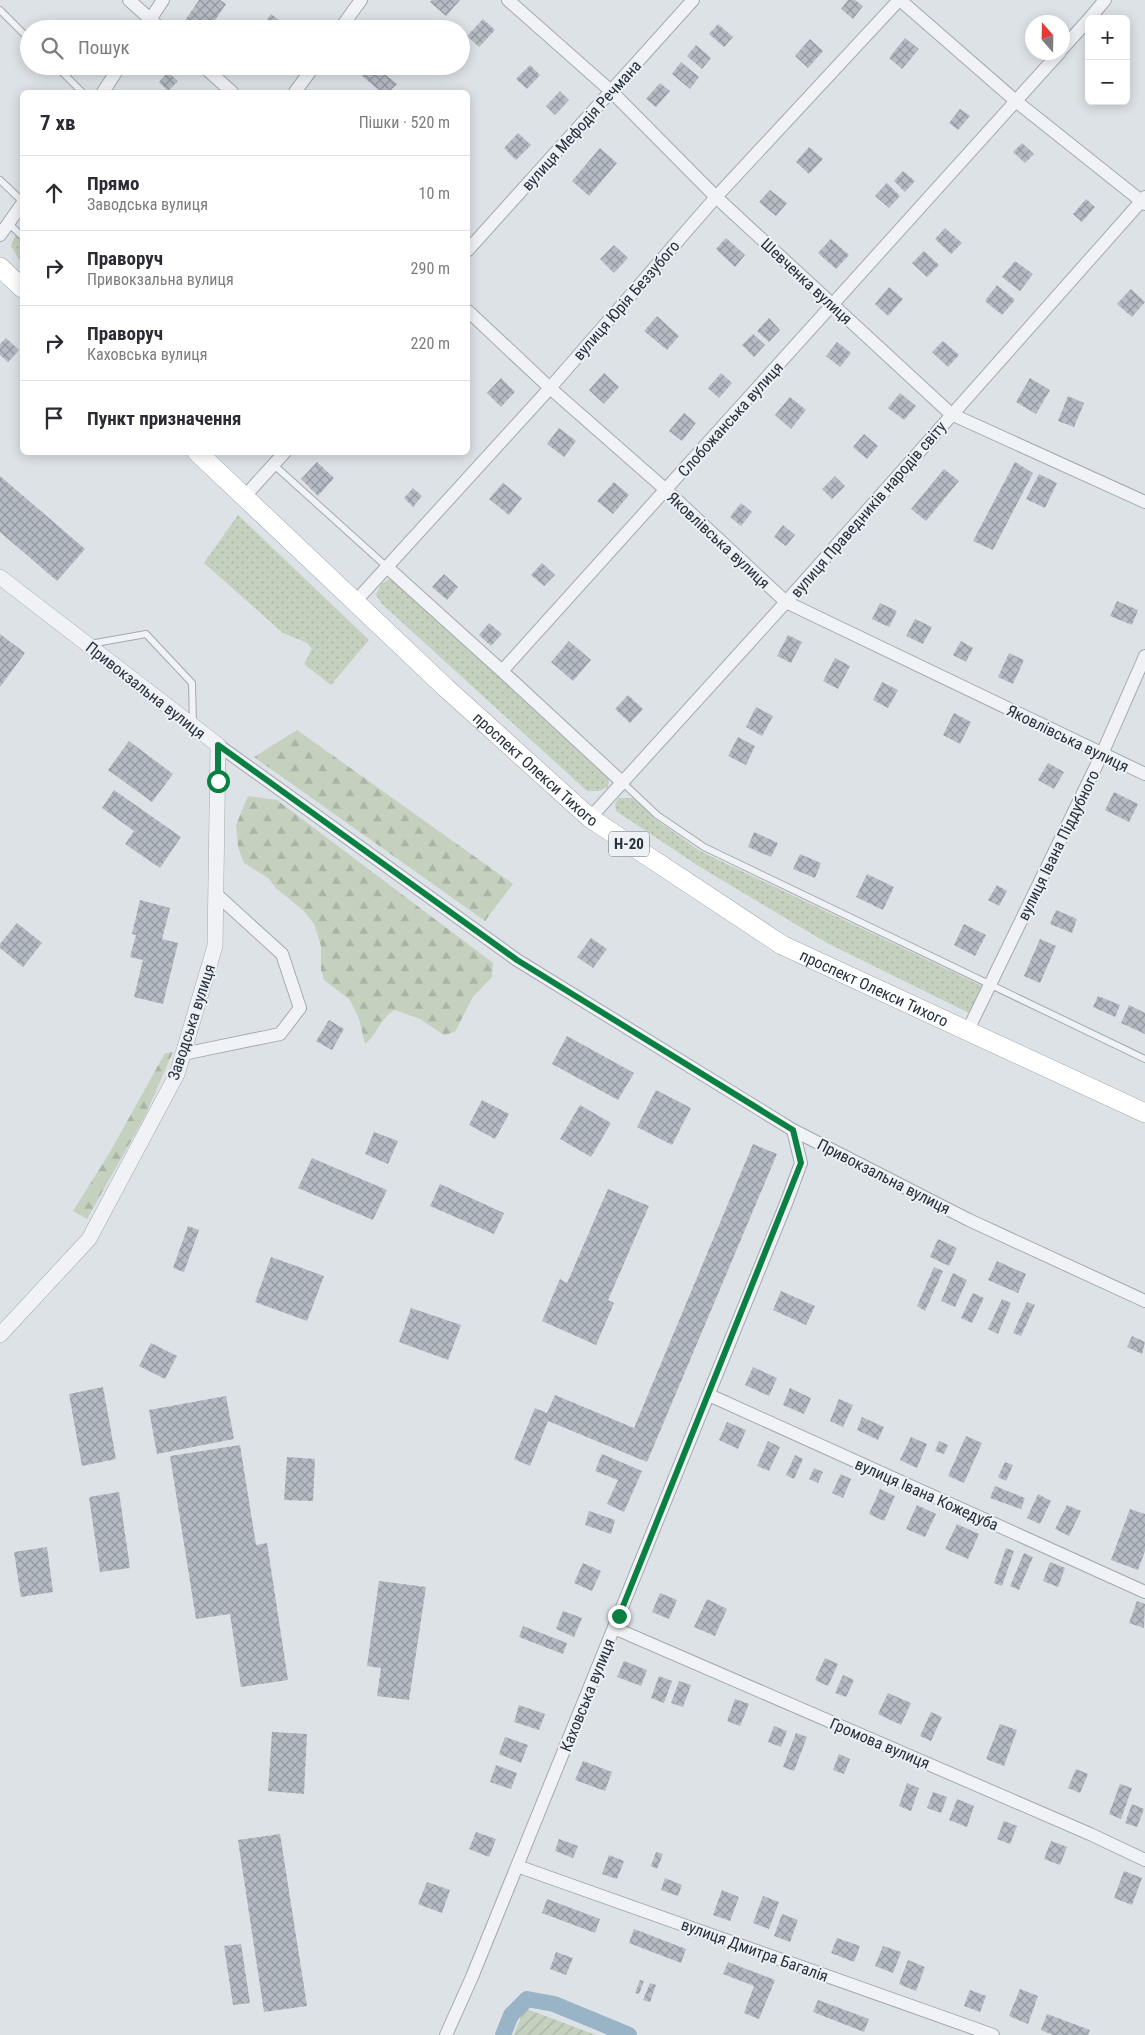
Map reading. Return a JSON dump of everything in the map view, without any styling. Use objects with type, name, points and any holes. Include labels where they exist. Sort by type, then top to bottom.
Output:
[{"type":"main road","points":[[0,267],[20,286]]},
{"type":"main road","name":"проспект Олекси Тихого","points":[[200,455],[355,602],[590,818],[782,945],[1145,1113]]},
{"type":"street","points":[[130,0],[144,20]]},
{"type":"street","points":[[150,20],[163,0]]},
{"type":"street","points":[[347,20],[361,0]]},
{"type":"street","name":"Шевченка вулиця","points":[[508,0],[612,92],[716,197],[951,414],[1145,502]]},
{"type":"street","name":"вулиця Мефодія Речмана","points":[[470,248],[693,0]]},
{"type":"street","points":[[900,0],[1016,102],[1144,201]]},
{"type":"street","name":"вулиця Юрія Беззубого","points":[[355,602],[550,388],[716,197],[900,0]]},
{"type":"street","points":[[1092,15],[1105,0]]},
{"type":"street","points":[[1070,40],[1085,23]]},
{"type":"street","name":"Слобожанська вулиця","points":[[502,671],[834,306],[1053,60]]},
{"type":"street","points":[[104,90],[114,75]]},
{"type":"street","points":[[213,75],[230,90]]},
{"type":"street","points":[[296,90],[307,75]]},
{"type":"street","name":"вулиця Праведників народів світу","points":[[590,818],[786,602],[951,414],[1144,201]]},
{"type":"street","points":[[0,235],[20,205]]},
{"type":"street","name":"Яковлівська вулиця","points":[[470,313],[550,388],[666,489],[786,602],[1145,774]]},
{"type":"street","points":[[244,498],[282,455]]},
{"type":"street","points":[[388,568],[622,782]]},
{"type":"street","name":"Привокзальна вулиця","points":[[0,577],[218,745],[517,960],[793,1130],[969,1220],[1145,1301]]},
{"type":"street","name":"вулиця Івана Піддубного","points":[[967,1032],[1102,754],[1145,656]]},
{"type":"street","name":"Заводська вулиця","points":[[0,1336],[89,1239],[177,1074],[215,946],[218,745]]},
{"type":"street","points":[[183,1054],[280,1034],[300,1008],[282,954],[216,894]]},
{"type":"street","name":"Каховська вулиця","points":[[446,2035],[709,1395],[801,1163],[793,1130]]},
{"type":"street","name":"вулиця Івана Кожедуба","points":[[709,1395],[1145,1592]]},
{"type":"street","name":"Громова вулиця","points":[[614,1628],[1081,1830],[1145,1860]]},
{"type":"street","name":"вулиця Дмитра Багалія","points":[[517,1866],[993,2035]]},
{"type":"lane","points":[[0,10],[20,30]]},
{"type":"lane","points":[[65,75],[80,90]]},
{"type":"lane","points":[[0,180],[20,200]]},
{"type":"lane","points":[[8,224],[20,234]]},
{"type":"lane","points":[[274,465],[388,568]]},
{"type":"lane","points":[[88,645],[146,634],[192,683],[193,725]]},
{"type":"lane","points":[[622,782],[657,815],[704,847],[1145,1059]]},
{"type":"green space","points":[[16,234],[20,238],[20,261],[11,246]]},
{"type":"green space","points":[[238,515],[369,640],[331,685],[304,664],[312,649],[307,643],[283,633],[204,563]]},
{"type":"green space","points":[[390,579],[396,582],[606,773],[609,780],[608,787],[599,791],[587,791],[382,604],[376,595],[381,584]]},
{"type":"green space","points":[[297,730],[513,884],[485,921],[254,757]]},
{"type":"green space","points":[[248,796],[277,800],[493,963],[492,977],[473,997],[455,1032],[444,1035],[420,1019],[395,1010],[386,1017],[365,1044],[359,1019],[350,1000],[324,980],[321,970],[321,946],[314,924],[303,910],[277,889],[268,878],[244,863],[238,847],[236,825]]},
{"type":"green space","points":[[619,798],[634,798],[655,819],[700,851],[984,987],[971,1014],[827,943],[700,867],[616,811],[615,803]]},
{"type":"green space","points":[[173,1052],[145,1116],[87,1219],[73,1211],[110,1152],[165,1053]]},
{"type":"green space","points":[[524,2008],[596,2035],[514,2035]]},
{"type":"building","points":[[199,0],[220,0],[226,4],[215,20],[185,20]]},
{"type":"building","points":[[432,0],[460,0],[446,16],[430,2]]},
{"type":"building","points":[[848,0],[855,0],[863,6],[853,19],[841,9]]},
{"type":"building","points":[[271,14],[279,20],[267,20]]},
{"type":"building","points":[[483,19],[495,30],[479,47],[470,39],[470,33]]},
{"type":"building","points":[[718,24],[733,37],[724,47],[709,34]]},
{"type":"building","points":[[905,38],[919,49],[902,69],[889,58]]},
{"type":"building","points":[[810,39],[823,51],[808,68],[795,56]]},
{"type":"building","points":[[696,45],[711,58],[702,69],[687,56]]},
{"type":"building","points":[[681,62],[699,77],[690,89],[672,74]]},
{"type":"building","points":[[530,65],[540,75],[527,89],[516,79]]},
{"type":"building","points":[[165,75],[171,75],[178,81],[169,90],[159,82]]},
{"type":"building","points":[[386,75],[397,84],[391,90],[379,90],[362,76]]},
{"type":"building","points":[[660,83],[670,91],[656,107],[646,99]]},
{"type":"building","points":[[560,91],[569,100],[555,115],[546,106]]},
{"type":"building","points":[[960,109],[970,116],[958,130],[949,123]]},
{"type":"building","points":[[518,133],[531,145],[516,160],[504,148]]},
{"type":"building","points":[[1022,143],[1034,154],[1025,163],[1013,152]]},
{"type":"building","points":[[809,147],[823,159],[809,174],[796,162]]},
{"type":"building","points":[[600,148],[617,163],[589,196],[572,181]]},
{"type":"building","points":[[903,171],[915,181],[905,192],[894,181]]},
{"type":"building","points":[[887,183],[900,196],[889,208],[875,196]]},
{"type":"building","points":[[770,190],[787,203],[776,216],[759,202]]},
{"type":"building","points":[[1086,199],[1095,207],[1082,222],[1073,214]]},
{"type":"building","points":[[945,228],[962,243],[951,254],[935,239]]},
{"type":"building","points":[[726,238],[745,255],[735,267],[716,249]]},
{"type":"building","points":[[831,239],[849,255],[836,269],[818,253]]},
{"type":"building","points":[[614,245],[628,258],[614,273],[600,259]]},
{"type":"building","points":[[924,251],[939,265],[927,277],[912,263]]},
{"type":"building","points":[[1015,261],[1033,274],[1020,291],[1002,277]]},
{"type":"building","points":[[997,285],[1015,300],[1002,315],[985,301]]},
{"type":"building","points":[[889,287],[903,299],[888,316],[875,304]]},
{"type":"building","points":[[1131,289],[1145,302],[1132,317],[1117,304]]},
{"type":"building","points":[[657,316],[679,336],[667,350],[644,331]]},
{"type":"building","points":[[769,318],[780,330],[769,342],[757,331]]},
{"type":"building","points":[[753,334],[765,345],[754,357],[742,345]]},
{"type":"building","points":[[6,338],[19,350],[8,362],[0,355],[0,344]]},
{"type":"building","points":[[943,341],[959,355],[948,367],[932,352]]},
{"type":"building","points":[[837,342],[851,353],[840,367],[826,356]]},
{"type":"building","points":[[604,373],[619,387],[604,404],[589,390]]},
{"type":"building","points":[[721,373],[732,383],[719,398],[708,388]]},
{"type":"building","points":[[501,378],[515,392],[501,407],[487,393]]},
{"type":"building","points":[[1030,378],[1050,390],[1036,414],[1016,402]]},
{"type":"building","points":[[900,393],[916,406],[904,420],[888,408]]},
{"type":"building","points":[[1068,396],[1084,403],[1074,427],[1058,421]]},
{"type":"building","points":[[790,397],[806,410],[791,429],[775,415]]},
{"type":"building","points":[[684,413],[696,423],[682,441],[669,431]]},
{"type":"building","points":[[559,428],[576,441],[564,457],[547,444]]},
{"type":"building","points":[[864,434],[878,446],[867,459],[853,447]]},
{"type":"building","points":[[317,462],[334,478],[318,496],[301,479]]},
{"type":"building","points":[[1015,462],[1033,473],[993,550],[973,541]]},
{"type":"building","points":[[944,469],[959,481],[926,521],[911,509]]},
{"type":"building","points":[[1039,474],[1057,483],[1045,508],[1026,499]]},
{"type":"building","points":[[0,476],[85,549],[57,581],[0,532]]},
{"type":"building","points":[[835,476],[845,486],[832,499],[822,489]]},
{"type":"building","points":[[614,482],[629,495],[613,514],[597,501]]},
{"type":"building","points":[[503,483],[522,498],[509,515],[489,499]]},
{"type":"building","points":[[413,488],[422,496],[413,507],[404,498]]},
{"type":"building","points":[[741,503],[752,512],[741,526],[730,517]]},
{"type":"building","points":[[783,525],[795,535],[786,546],[774,537]]},
{"type":"building","points":[[542,563],[555,575],[544,586],[531,575]]},
{"type":"building","points":[[444,574],[458,587],[447,600],[432,587]]},
{"type":"building","points":[[1117,601],[1138,610],[1132,625],[1110,616]]},
{"type":"building","points":[[880,603],[897,611],[889,627],[872,619]]},
{"type":"building","points":[[915,619],[932,627],[923,644],[906,636]]},
{"type":"building","points":[[489,623],[502,634],[491,646],[479,635]]},
{"type":"building","points":[[0,634],[25,653],[0,687]]},
{"type":"building","points":[[788,635],[802,642],[791,663],[777,656]]},
{"type":"building","points":[[569,641],[591,660],[573,681],[551,662]]},
{"type":"building","points":[[961,641],[973,648],[966,662],[953,655]]},
{"type":"building","points":[[1009,653],[1024,660],[1013,684],[998,677]]},
{"type":"building","points":[[835,658],[850,666],[838,689],[823,681]]},
{"type":"building","points":[[882,682],[898,690],[888,708],[873,700]]},
{"type":"building","points":[[628,695],[643,709],[630,723],[615,709]]},
{"type":"building","points":[[756,707],[773,716],[762,736],[746,727]]},
{"type":"building","points":[[954,713],[971,722],[960,744],[943,735]]},
{"type":"building","points":[[738,737],[755,746],[746,765],[728,756]]},
{"type":"building","points":[[129,741],[173,774],[152,802],[108,770]]},
{"type":"building","points":[[1048,763],[1064,772],[1054,789],[1038,780]]},
{"type":"building","points":[[114,790],[181,837],[160,868],[125,844],[134,831],[102,808]]},
{"type":"building","points":[[1114,792],[1138,804],[1129,822],[1105,810]]},
{"type":"building","points":[[754,832],[778,843],[771,857],[748,847]]},
{"type":"building","points":[[800,854],[821,863],[815,878],[793,869]]},
{"type":"building","points":[[867,874],[894,887],[883,910],[856,897]]},
{"type":"building","points":[[997,885],[1007,891],[999,906],[988,900]]},
{"type":"building","points":[[140,900],[170,908],[162,939],[178,943],[163,1004],[134,997],[143,960],[130,957],[136,935],[132,934]]},
{"type":"building","points":[[1056,910],[1077,919],[1072,933],[1050,924]]},
{"type":"building","points":[[17,923],[42,943],[23,967],[0,948],[0,944]]},
{"type":"building","points":[[964,924],[986,935],[975,956],[954,945]]},
{"type":"building","points":[[591,938],[607,949],[593,968],[577,957]]},
{"type":"building","points":[[1040,939],[1056,946],[1040,983],[1024,976]]},
{"type":"building","points":[[1098,996],[1120,1005],[1115,1017],[1093,1007]]},
{"type":"building","points":[[1129,1005],[1145,1013],[1145,1034],[1121,1023]]},
{"type":"building","points":[[329,1020],[344,1029],[332,1050],[316,1041]]},
{"type":"building","points":[[567,1036],[634,1073],[618,1100],[552,1064]]},
{"type":"building","points":[[656,1090],[691,1108],[672,1145],[637,1127]]},
{"type":"building","points":[[482,1100],[509,1114],[495,1139],[469,1125]]},
{"type":"building","points":[[580,1105],[611,1123],[591,1157],[560,1139]]},
{"type":"building","points":[[374,1132],[398,1141],[388,1164],[365,1154]]},
{"type":"building","points":[[753,1144],[777,1154],[647,1462],[548,1421],[530,1466],[514,1459],[535,1408],[547,1413],[555,1395],[634,1428]]},
{"type":"building","points":[[312,1158],[387,1190],[373,1220],[298,1188]]},
{"type":"building","points":[[440,1184],[504,1213],[494,1234],[430,1206]]},
{"type":"building","points":[[608,1189],[649,1206],[608,1300],[614,1303],[596,1345],[542,1321],[560,1279],[567,1283]]},
{"type":"building","points":[[188,1226],[199,1230],[184,1272],[173,1268]]},
{"type":"building","points":[[938,1239],[957,1248],[949,1266],[930,1257]]},
{"type":"building","points":[[271,1257],[324,1276],[307,1321],[255,1302]]},
{"type":"building","points":[[997,1261],[1026,1274],[1018,1293],[988,1280]]},
{"type":"building","points":[[934,1267],[943,1271],[925,1311],[917,1306]]},
{"type":"building","points":[[953,1273],[967,1280],[955,1307],[941,1301]]},
{"type":"building","points":[[781,1291],[815,1306],[806,1325],[773,1310]]},
{"type":"building","points":[[973,1293],[984,1298],[972,1323],[961,1318]]},
{"type":"building","points":[[1002,1299],[1011,1303],[998,1334],[988,1329]]},
{"type":"building","points":[[1027,1302],[1035,1305],[1021,1336],[1013,1333]]},
{"type":"building","points":[[411,1308],[461,1325],[448,1360],[399,1342]]},
{"type":"building","points":[[1132,1336],[1145,1342],[1142,1354],[1127,1347]]},
{"type":"building","points":[[151,1343],[177,1356],[165,1379],[139,1366]]},
{"type":"building","points":[[753,1367],[777,1378],[769,1396],[745,1385]]},
{"type":"building","points":[[103,1387],[116,1459],[82,1466],[69,1394]]},
{"type":"building","points":[[790,1388],[811,1398],[804,1414],[783,1405]]},
{"type":"building","points":[[226,1396],[234,1439],[157,1454],[149,1410]]},
{"type":"building","points":[[839,1399],[853,1405],[843,1427],[830,1421]]},
{"type":"building","points":[[862,1417],[884,1427],[878,1440],[857,1430]]},
{"type":"building","points":[[727,1422],[746,1430],[738,1449],[719,1440]]},
{"type":"building","points":[[966,1436],[982,1443],[964,1483],[948,1476]]},
{"type":"building","points":[[911,1437],[927,1444],[917,1468],[900,1460]]},
{"type":"building","points":[[768,1441],[780,1447],[769,1471],[757,1466]]},
{"type":"building","points":[[939,1441],[948,1445],[944,1454],[935,1451]]},
{"type":"building","points":[[240,1445],[256,1545],[267,1543],[288,1680],[241,1687],[230,1614],[196,1619],[170,1456]]},
{"type":"building","points":[[602,1454],[642,1471],[624,1512],[607,1504],[618,1480],[595,1471]]},
{"type":"building","points":[[795,1455],[803,1459],[794,1479],[786,1475]]},
{"type":"building","points":[[287,1457],[315,1459],[313,1501],[284,1500]]},
{"type":"building","points":[[1005,1462],[1013,1465],[1006,1481],[998,1477]]},
{"type":"building","points":[[814,1468],[823,1472],[818,1483],[809,1479]]},
{"type":"building","points":[[841,1474],[851,1479],[843,1498],[832,1493]]},
{"type":"building","points":[[995,1486],[1025,1498],[1021,1509],[990,1498]]},
{"type":"building","points":[[880,1489],[895,1496],[884,1521],[869,1514]]},
{"type":"building","points":[[119,1492],[130,1568],[100,1572],[89,1497]]},
{"type":"building","points":[[1038,1494],[1051,1501],[1040,1524],[1027,1518]]},
{"type":"building","points":[[917,1505],[936,1514],[925,1537],[906,1529]]},
{"type":"building","points":[[1067,1505],[1081,1511],[1069,1536],[1055,1529]]},
{"type":"building","points":[[1130,1509],[1145,1514],[1145,1551],[1138,1570],[1111,1560]]},
{"type":"building","points":[[589,1511],[615,1520],[611,1534],[585,1525]]},
{"type":"building","points":[[957,1524],[979,1534],[968,1559],[945,1549]]},
{"type":"building","points":[[47,1547],[53,1592],[21,1597],[14,1552]]},
{"type":"building","points":[[1006,1548],[1014,1551],[1002,1586],[994,1583]]},
{"type":"building","points":[[1024,1553],[1033,1557],[1019,1590],[1010,1586]]},
{"type":"building","points":[[1050,1562],[1065,1568],[1058,1587],[1043,1581]]},
{"type":"building","points":[[583,1563],[601,1571],[592,1591],[574,1583]]},
{"type":"building","points":[[379,1581],[426,1587],[409,1700],[377,1696],[381,1668],[367,1666]]},
{"type":"building","points":[[660,1593],[677,1600],[669,1619],[652,1612]]},
{"type":"building","points":[[707,1599],[727,1609],[715,1636],[694,1627]]},
{"type":"building","points":[[1137,1601],[1145,1604],[1144,1628],[1129,1623]]},
{"type":"building","points":[[563,1611],[582,1618],[574,1637],[556,1629]]},
{"type":"building","points":[[523,1626],[567,1643],[563,1654],[519,1637]]},
{"type":"building","points":[[825,1658],[838,1664],[828,1686],[815,1680]]},
{"type":"building","points":[[624,1661],[647,1670],[641,1686],[617,1677]]},
{"type":"building","points":[[843,1675],[854,1680],[846,1697],[835,1693]]},
{"type":"building","points":[[659,1676],[672,1681],[664,1703],[651,1698]]},
{"type":"building","points":[[679,1681],[691,1685],[683,1707],[671,1703]]},
{"type":"building","points":[[888,1693],[911,1703],[901,1725],[878,1714]]},
{"type":"building","points":[[735,1699],[749,1704],[740,1726],[727,1721]]},
{"type":"building","points":[[519,1705],[545,1714],[539,1730],[514,1722]]},
{"type":"building","points":[[931,1712],[942,1717],[931,1741],[920,1736]]},
{"type":"building","points":[[1000,1724],[1017,1730],[1004,1766],[986,1759]]},
{"type":"building","points":[[774,1726],[787,1731],[781,1747],[768,1742]]},
{"type":"building","points":[[272,1732],[307,1734],[304,1794],[268,1791]]},
{"type":"building","points":[[796,1733],[807,1737],[794,1771],[783,1767]]},
{"type":"building","points":[[505,1737],[528,1745],[521,1763],[499,1754]]},
{"type":"building","points":[[839,1754],[850,1759],[844,1774],[833,1770]]},
{"type":"building","points":[[583,1761],[612,1772],[605,1791],[575,1780]]},
{"type":"building","points":[[496,1765],[517,1773],[511,1789],[490,1782]]},
{"type":"building","points":[[1076,1769],[1088,1774],[1080,1793],[1068,1788]]},
{"type":"building","points":[[907,1783],[919,1788],[911,1811],[899,1806]]},
{"type":"building","points":[[1120,1784],[1132,1788],[1121,1819],[1109,1814]]},
{"type":"building","points":[[933,1792],[947,1797],[941,1813],[927,1808]]},
{"type":"building","points":[[957,1799],[974,1806],[967,1827],[949,1820]]},
{"type":"building","points":[[1132,1804],[1144,1809],[1137,1827],[1125,1823]]},
{"type":"building","points":[[1004,1821],[1017,1826],[1010,1844],[997,1839]]},
{"type":"building","points":[[476,1832],[496,1839],[489,1857],[469,1849]]},
{"type":"building","points":[[280,1834],[307,2006],[264,2012],[238,1840]]},
{"type":"building","points":[[559,1839],[578,1846],[573,1858],[555,1851]]},
{"type":"building","points":[[1051,1841],[1067,1847],[1060,1865],[1044,1859]]},
{"type":"building","points":[[656,1852],[663,1854],[657,1869],[651,1866]]},
{"type":"building","points":[[609,1855],[624,1861],[617,1879],[602,1874]]},
{"type":"building","points":[[1124,1871],[1142,1878],[1132,1905],[1114,1898]]},
{"type":"building","points":[[665,1878],[682,1885],[678,1896],[661,1890]]},
{"type":"building","points":[[427,1882],[450,1890],[442,1913],[418,1904]]},
{"type":"building","points":[[722,1890],[739,1897],[730,1921],[713,1915]]},
{"type":"building","points":[[763,1896],[779,1902],[769,1929],[753,1923]]},
{"type":"building","points":[[547,1899],[600,1919],[595,1933],[542,1913]]},
{"type":"building","points":[[782,1914],[798,1920],[790,1942],[774,1936]]},
{"type":"building","points":[[634,1929],[686,1949],[681,1963],[629,1943]]},
{"type":"building","points":[[837,1938],[860,1946],[854,1962],[831,1953]]},
{"type":"building","points":[[241,1944],[250,2003],[233,2005],[224,1946]]},
{"type":"building","points":[[883,1946],[901,1952],[893,1973],[875,1966]]},
{"type":"building","points":[[556,1952],[573,1958],[566,1975],[550,1969]]},
{"type":"building","points":[[908,1960],[925,1967],[916,1991],[899,1984]]},
{"type":"building","points":[[728,1962],[775,1980],[759,2019],[744,2013],[754,1986],[723,1974]]},
{"type":"building","points":[[640,1980],[644,1981],[639,1994],[635,1993]]},
{"type":"building","points":[[650,1983],[656,1985],[650,2002],[643,2000]]},
{"type":"building","points":[[1020,1989],[1038,1996],[1028,2024],[1009,2016]]},
{"type":"building","points":[[970,1990],[986,1996],[980,2012],[964,2006]]},
{"type":"building","points":[[818,2000],[869,2019],[864,2032],[813,2012]]},
{"type":"building","points":[[1047,2014],[1090,2030],[1088,2035],[1053,2035],[1041,2030]]},
{"type":"waterway","points":[[503,2035],[511,2015],[527,1999],[554,2004],[629,2035]]},
{"type":"route","points":[[218,781],[218,745],[517,960],[793,1130],[801,1163],[788,1201],[619,1616]]}]
